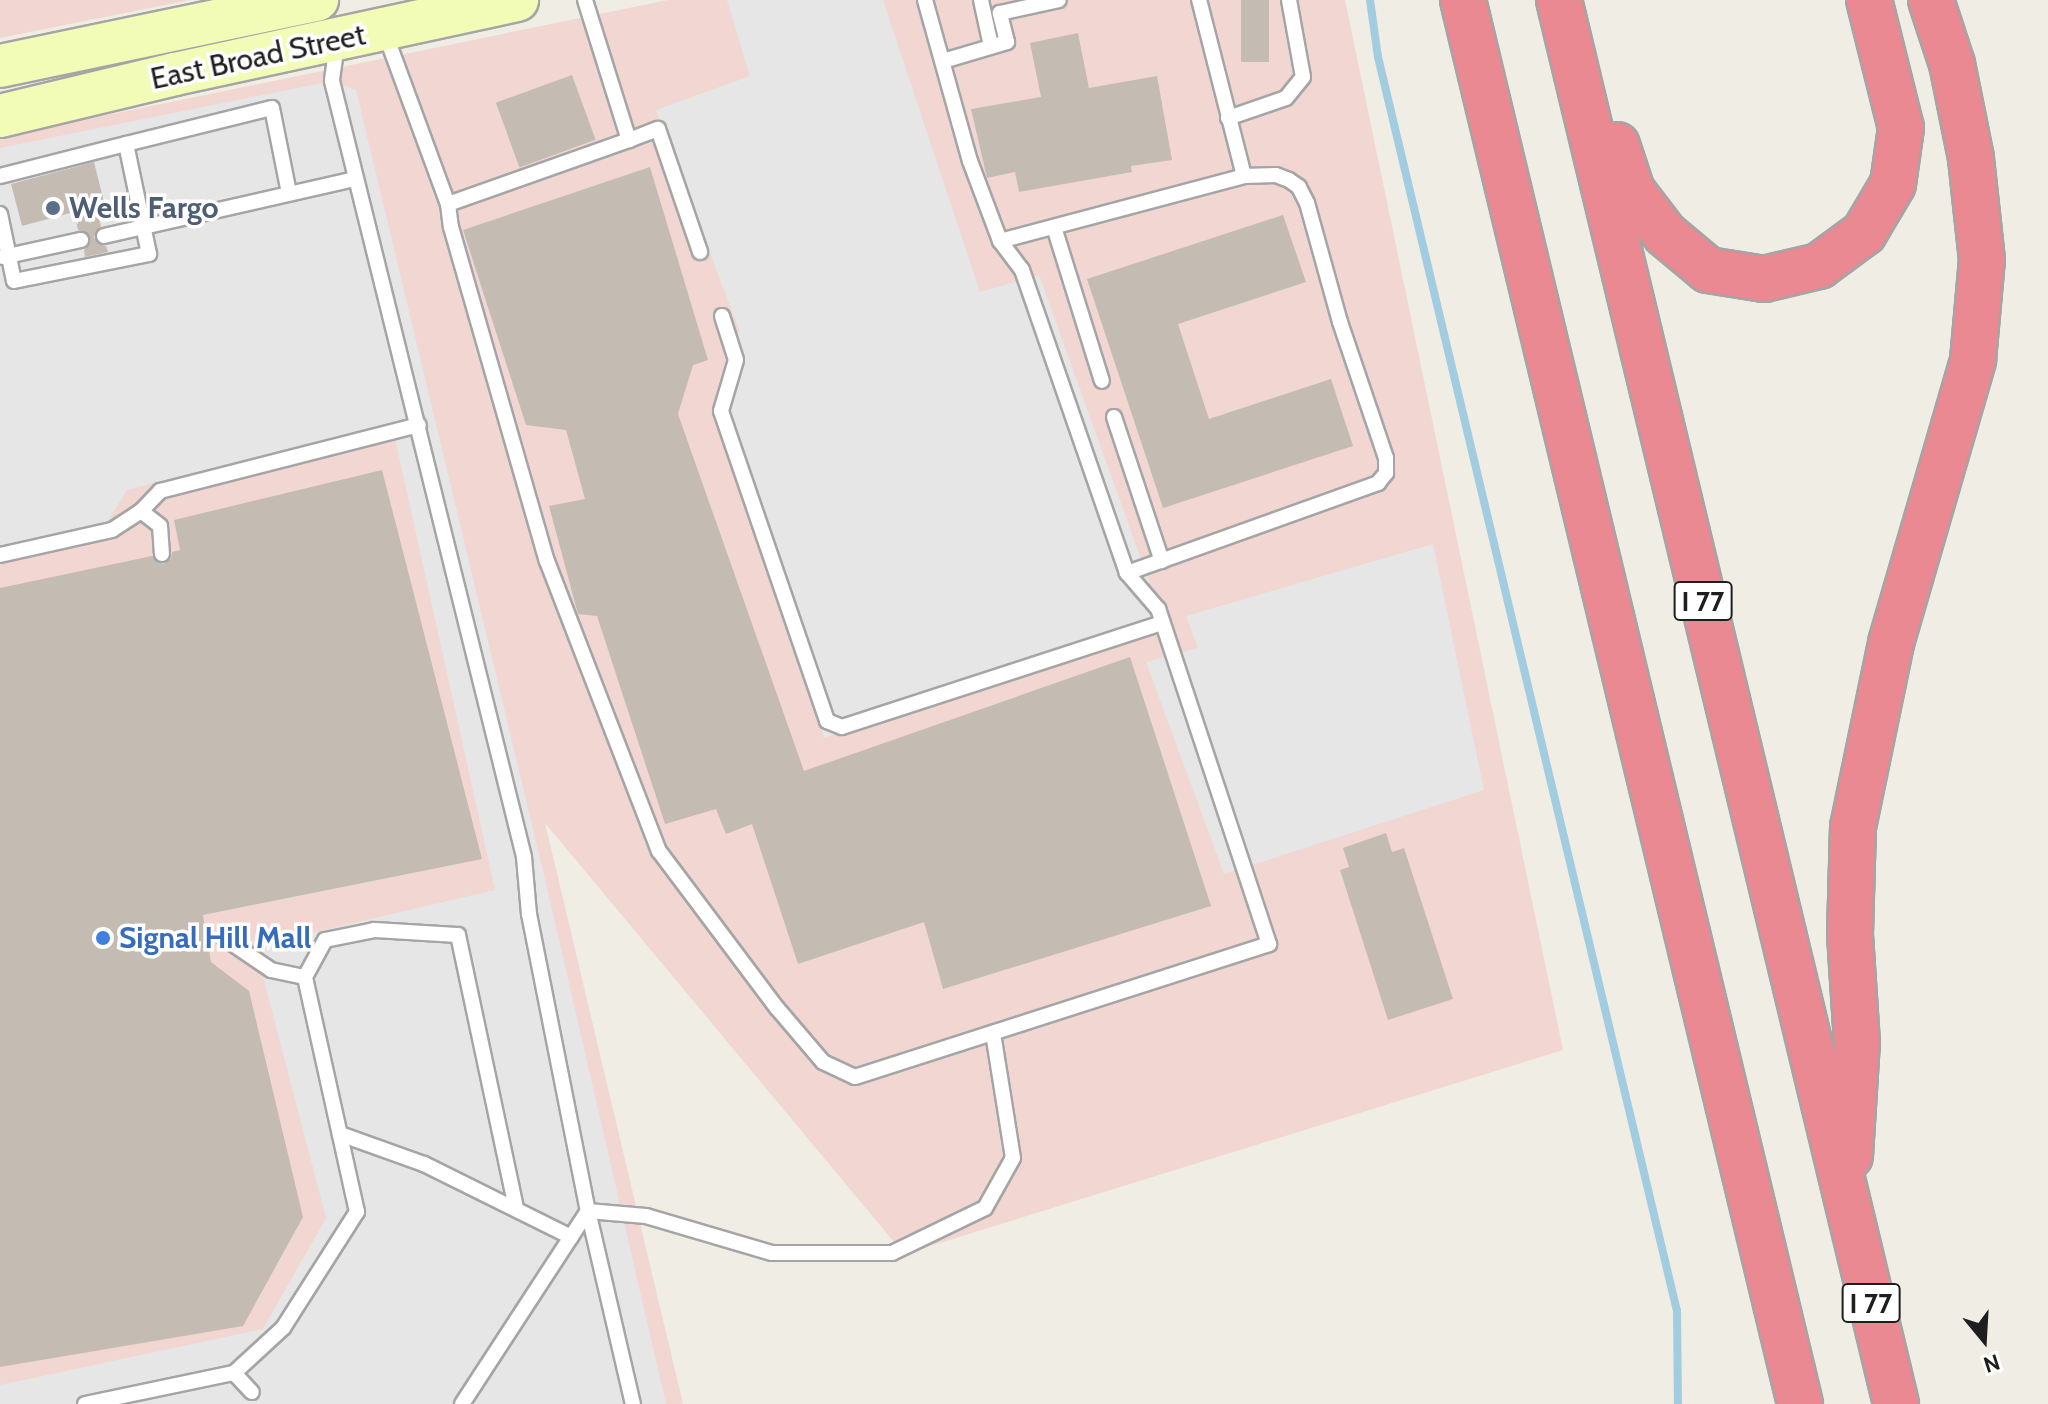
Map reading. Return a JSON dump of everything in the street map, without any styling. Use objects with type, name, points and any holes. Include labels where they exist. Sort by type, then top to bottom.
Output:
[{"type":"highway","points":[[1443,0],[1543,332]]},
{"type":"highway","points":[[1463,0],[1800,1404]]},
{"type":"highway","name":"I 77","points":[[1559,0],[1896,1404]]},
{"type":"highway","points":[[1576,0],[1632,191],[1665,234],[1708,270],[1764,279],[1819,266],[1842,250],[1864,233],[1893,184],[1901,128],[1869,0]]},
{"type":"highway","points":[[1847,1202],[1857,1043],[1850,934],[1853,827],[1891,643],[1973,360],[1982,260],[1971,158],[1952,64],[1931,0]]},
{"type":"main road","name":"East Broad Street","points":[[0,66],[317,0]]},
{"type":"main road","name":"East Broad Street","points":[[0,116],[175,74],[340,20],[383,30],[517,0]]},
{"type":"main road","points":[[0,89],[165,52],[177,29]]},
{"type":"lane","points":[[585,0],[629,140]]},
{"type":"lane","points":[[383,30],[448,204],[451,227],[547,561],[659,851],[777,1008],[823,1062],[855,1077],[1269,944],[1158,609],[1127,573],[1022,270],[1000,241],[970,161],[926,2],[942,0]]},
{"type":"lane","points":[[981,0],[991,46]]},
{"type":"lane","points":[[943,61],[1007,42],[1000,13],[1059,0]]},
{"type":"lane","points":[[1199,0],[1244,176]]},
{"type":"lane","points":[[1228,118],[1286,98],[1303,77],[1289,0]]},
{"type":"lane","points":[[340,20],[332,81],[524,857],[529,914],[588,1211],[633,1404]]},
{"type":"lane","points":[[0,176],[272,108],[289,193]]},
{"type":"lane","points":[[448,204],[658,129],[700,252]]},
{"type":"lane","points":[[0,214],[4,256],[14,281],[149,254],[126,144]]},
{"type":"lane","points":[[1000,241],[1244,176],[1276,175],[1289,180],[1299,187],[1307,203],[1340,322],[1386,458],[1386,473],[1378,483],[1127,573]]},
{"type":"lane","points":[[104,236],[354,179]]},
{"type":"lane","points":[[1054,227],[1102,381]]},
{"type":"lane","points":[[4,256],[81,240]]},
{"type":"lane","points":[[722,316],[736,360],[721,411],[827,721],[842,727],[1163,623]]},
{"type":"lane","points":[[1114,417],[1162,561]]},
{"type":"lane","points":[[0,555],[112,530],[141,511],[160,491],[419,425]]},
{"type":"lane","points":[[141,511],[160,526],[162,554]]},
{"type":"lane","points":[[85,1404],[234,1373],[283,1328],[357,1212],[305,977],[325,940],[374,930],[458,935],[516,1209]]},
{"type":"lane","points":[[224,938],[271,970],[305,977]]},
{"type":"lane","points":[[588,1211],[646,1216],[772,1253],[892,1253],[985,1208],[1013,1158],[993,1033]]},
{"type":"lane","points":[[340,1134],[424,1164],[571,1237]]},
{"type":"lane","points":[[462,1404],[588,1211]]},
{"type":"lane","points":[[234,1373],[252,1392]]},
{"type":"shaded area","points":[[0,0],[190,0],[0,38]]},
{"type":"shaded area","points":[[668,0],[1345,0],[1563,1050],[904,1254],[545,823],[683,1404],[0,1404],[0,137]]},
{"type":"shaded area","points":[[727,0],[883,0],[980,292],[1039,275],[1164,623],[824,738],[721,422],[739,330],[656,110],[750,76]]},
{"type":"shaded area","points":[[332,81],[356,90],[544,875],[666,1404],[0,1404],[0,1385],[263,1329],[326,1218],[255,946],[495,890],[392,425],[127,490],[103,529],[0,552],[0,148]]},
{"type":"shaded area","points":[[1433,544],[1484,790],[1224,874],[1146,662],[1198,648],[1186,616]]},
{"type":"building","points":[[1241,0],[1269,0],[1269,62],[1241,62]]},
{"type":"building","points":[[1078,33],[1089,88],[1157,76],[1172,160],[1131,166],[1132,172],[1019,192],[1015,172],[987,178],[971,109],[1041,97],[1030,43]]},
{"type":"building","points":[[572,75],[596,140],[519,168],[496,103]]},
{"type":"building","points":[[94,162],[105,206],[96,208],[101,226],[94,237],[97,243],[106,246],[108,252],[85,257],[84,250],[90,244],[90,237],[78,230],[74,212],[22,226],[11,184]]},
{"type":"building","points":[[650,167],[708,360],[693,365],[678,414],[804,771],[1130,657],[1211,906],[943,989],[924,922],[798,964],[752,824],[726,834],[716,809],[665,824],[597,616],[578,614],[549,506],[585,499],[566,430],[526,425],[463,230]]},
{"type":"building","points":[[1283,215],[1306,282],[1178,324],[1209,419],[1331,379],[1353,446],[1163,508],[1087,279]]},
{"type":"building","name":"Signal Hill Mall","points":[[382,470],[482,859],[203,915],[211,962],[249,991],[303,1217],[243,1326],[0,1367],[0,588],[152,556],[163,564],[171,559],[172,552],[180,550],[174,520]]},
{"type":"building","points":[[1386,833],[1392,852],[1404,848],[1453,999],[1388,1020],[1340,870],[1349,867],[1343,848]]},
{"type":"waterway","points":[[1370,0],[1378,57],[1677,1311],[1678,1404]]},
{"type":"place","name":"Wells Fargo","points":[[53,208]]},
{"type":"place","name":"Signal Hill Mall","points":[[103,938]]}]
